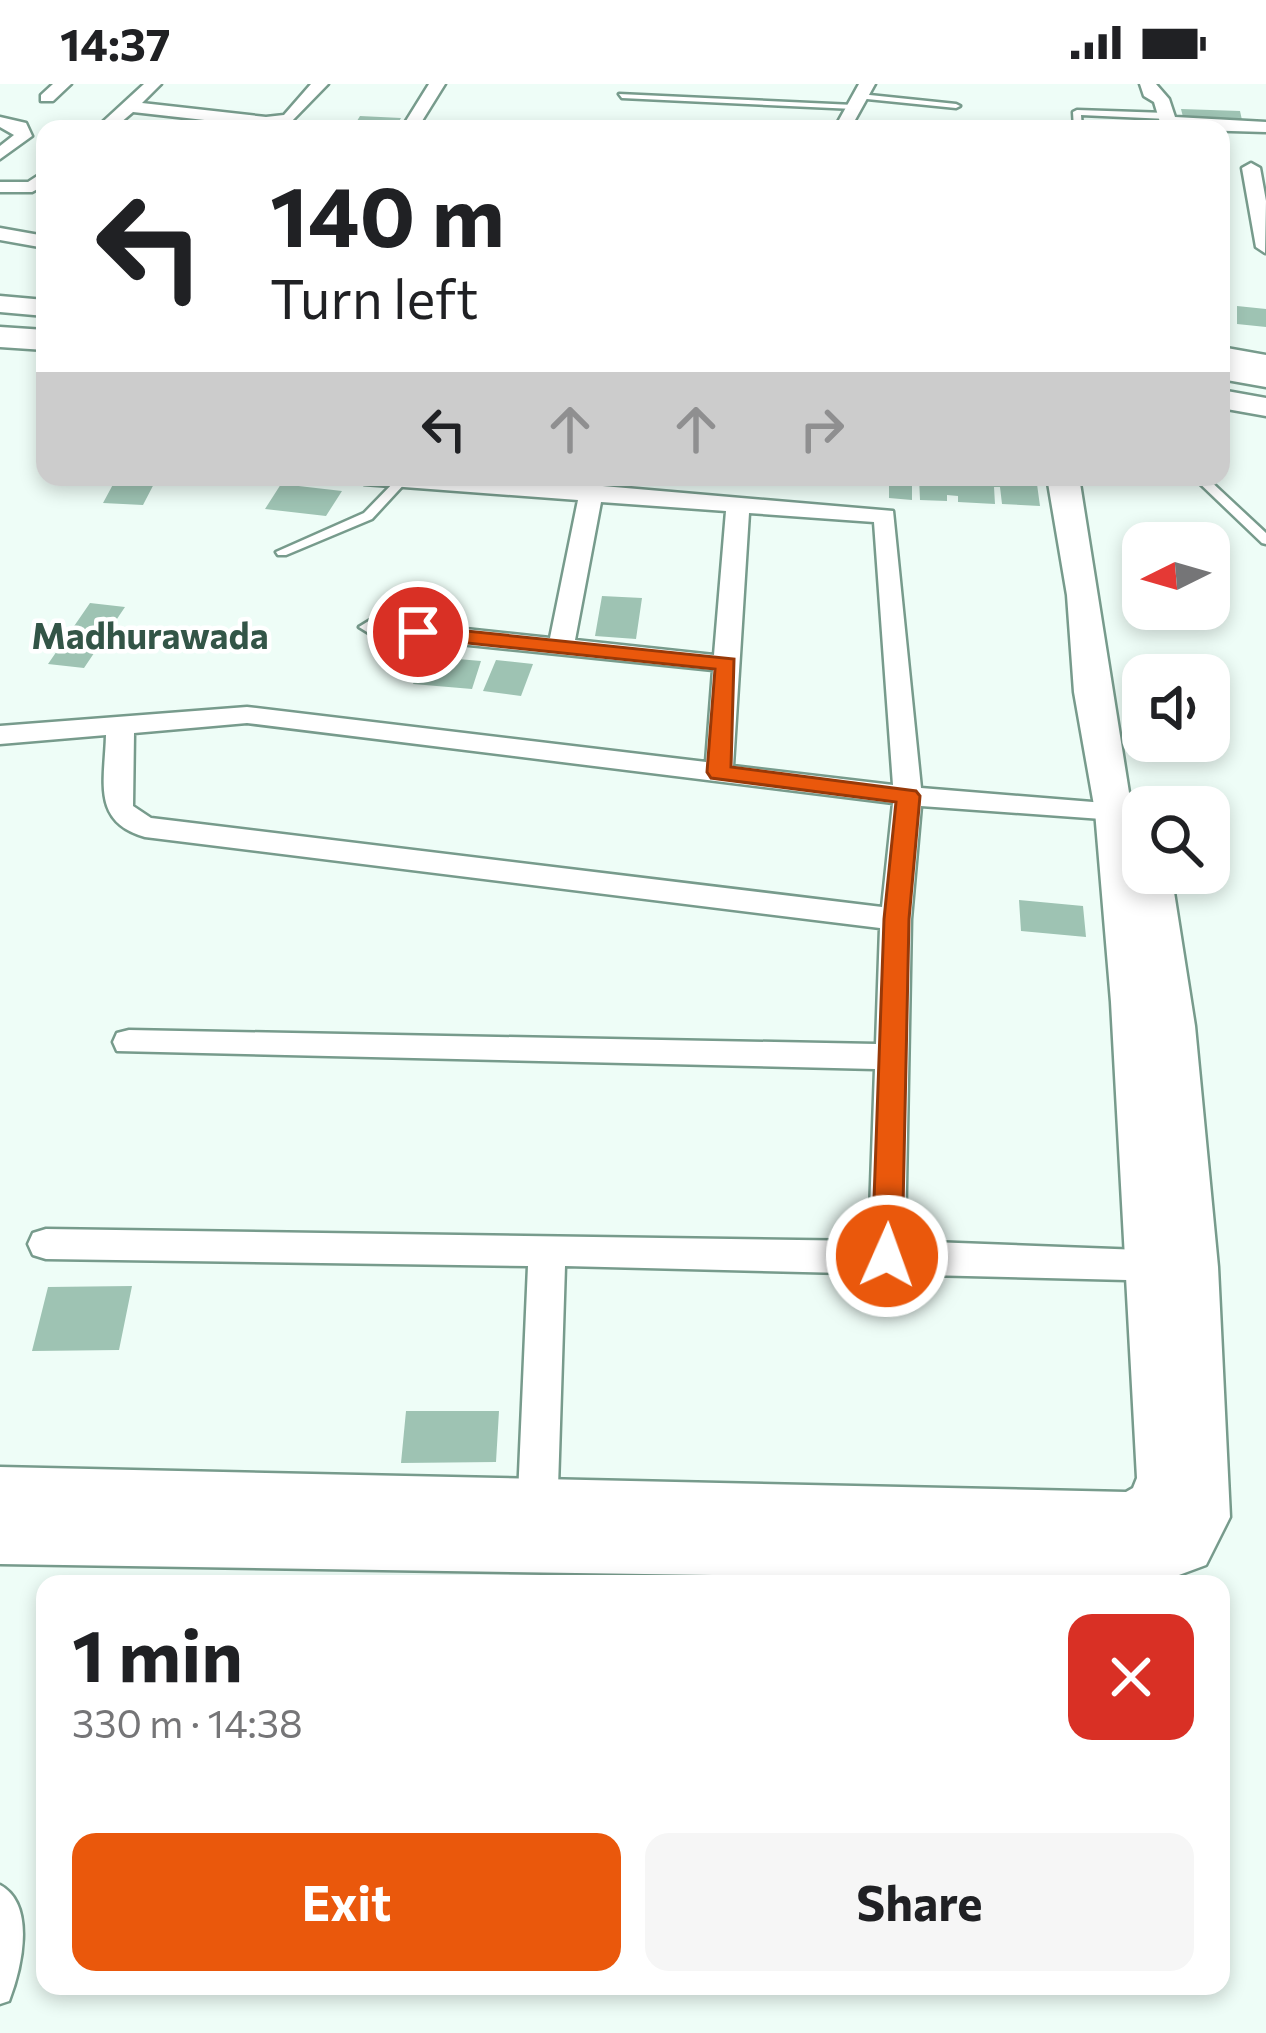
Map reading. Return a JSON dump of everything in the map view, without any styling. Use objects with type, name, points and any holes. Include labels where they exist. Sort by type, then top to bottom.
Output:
[{"type":"main road","points":[[0,319],[36,321]]},
{"type":"main road","points":[[0,341],[36,343]]},
{"type":"main road","points":[[1230,371],[1266,377]]},
{"type":"main road","points":[[1230,391],[1266,398]]},
{"type":"street","points":[[47,98],[63,84]]},
{"type":"street","points":[[114,120],[153,84]]},
{"type":"street","points":[[285,120],[320,84]]},
{"type":"street","points":[[415,120],[437,84]]},
{"type":"street","points":[[1148,84],[1168,120]]},
{"type":"street","points":[[129,107],[208,120]]},
{"type":"street","points":[[0,122],[20,127],[23,136],[0,154]]},
{"type":"street","points":[[1230,125],[1266,127]]},
{"type":"street","points":[[1251,169],[1265,247]]},
{"type":"street","points":[[0,187],[36,184]]},
{"type":"street","points":[[0,234],[36,240]]},
{"type":"street","points":[[0,304],[36,307]]},
{"type":"street","points":[[1230,358],[1266,364]]},
{"type":"street","points":[[1230,401],[1266,407]]},
{"type":"street","points":[[490,486],[885,516],[908,796],[896,919],[896,1057],[887,1256]]},
{"type":"street","points":[[1065,486],[1084,595],[1091,692],[1124,786]]},
{"type":"street","points":[[1089,486],[1114,609],[1131,786]]},
{"type":"street","points":[[561,646],[592,493]]},
{"type":"street","points":[[719,772],[738,504]]},
{"type":"street","points":[[371,628],[727,664]]},
{"type":"street","points":[[0,735],[247,715],[908,796],[1122,812]]},
{"type":"street","points":[[120,722],[119,807],[145,827],[896,919]]},
{"type":"street","points":[[0,1493],[1160,1555],[1186,1546],[1202,1517],[1172,1266],[1141,894]]},
{"type":"street","points":[[1154,894],[1173,1026],[1172,1266]]},
{"type":"street","points":[[129,1042],[896,1057]]},
{"type":"street","points":[[46,1244],[887,1256],[1172,1266]]},
{"type":"street","points":[[537,1524],[547,1251]]},
{"type":"street","points":[[0,1537],[537,1524]]},
{"type":"lane","points":[[622,96],[860,96],[956,106]]},
{"type":"lane","points":[[1077,120],[1076,112],[1150,120]]},
{"type":"lane","points":[[282,552],[368,516],[396,486]]},
{"type":"lane","points":[[1209,486],[1266,540]]},
{"type":"lane","points":[[0,1897],[11,1915],[11,1944],[0,1992]]},
{"type":"building","points":[[1181,109],[1240,111],[1242,120],[1183,117]]},
{"type":"building","points":[[360,116],[401,118],[400,120],[358,120]]},
{"type":"building","points":[[1237,306],[1266,309],[1266,327],[1237,324]]},
{"type":"building","points":[[112,486],[153,486],[143,505],[103,503]]},
{"type":"building","points":[[280,486],[342,491],[326,516],[265,509]]},
{"type":"building","points":[[889,486],[912,486],[912,500],[889,498]]},
{"type":"building","points":[[919,486],[1037,486],[1040,506],[1002,504],[1000,487],[994,487],[995,504],[958,502],[958,496],[947,495],[947,501],[920,500]]},
{"type":"building","points":[[602,596],[642,598],[636,639],[595,636]]},
{"type":"building","points":[[90,603],[125,607],[84,668],[48,664]]},
{"type":"building","points":[[423,656],[481,661],[472,689],[413,684]]},
{"type":"building","points":[[496,660],[533,664],[521,696],[483,691]]},
{"type":"building","points":[[1019,900],[1083,906],[1086,937],[1021,931]]},
{"type":"building","points":[[132,1286],[119,1350],[32,1351],[48,1287]]},
{"type":"building","points":[[406,1411],[499,1411],[496,1462],[401,1463]]},
{"type":"district","name":"Madhurawada","points":[[150,636]]},
{"type":"route","points":[[418,632],[727,664],[719,772],[908,796],[896,919],[896,1057],[887,1256]]}]
